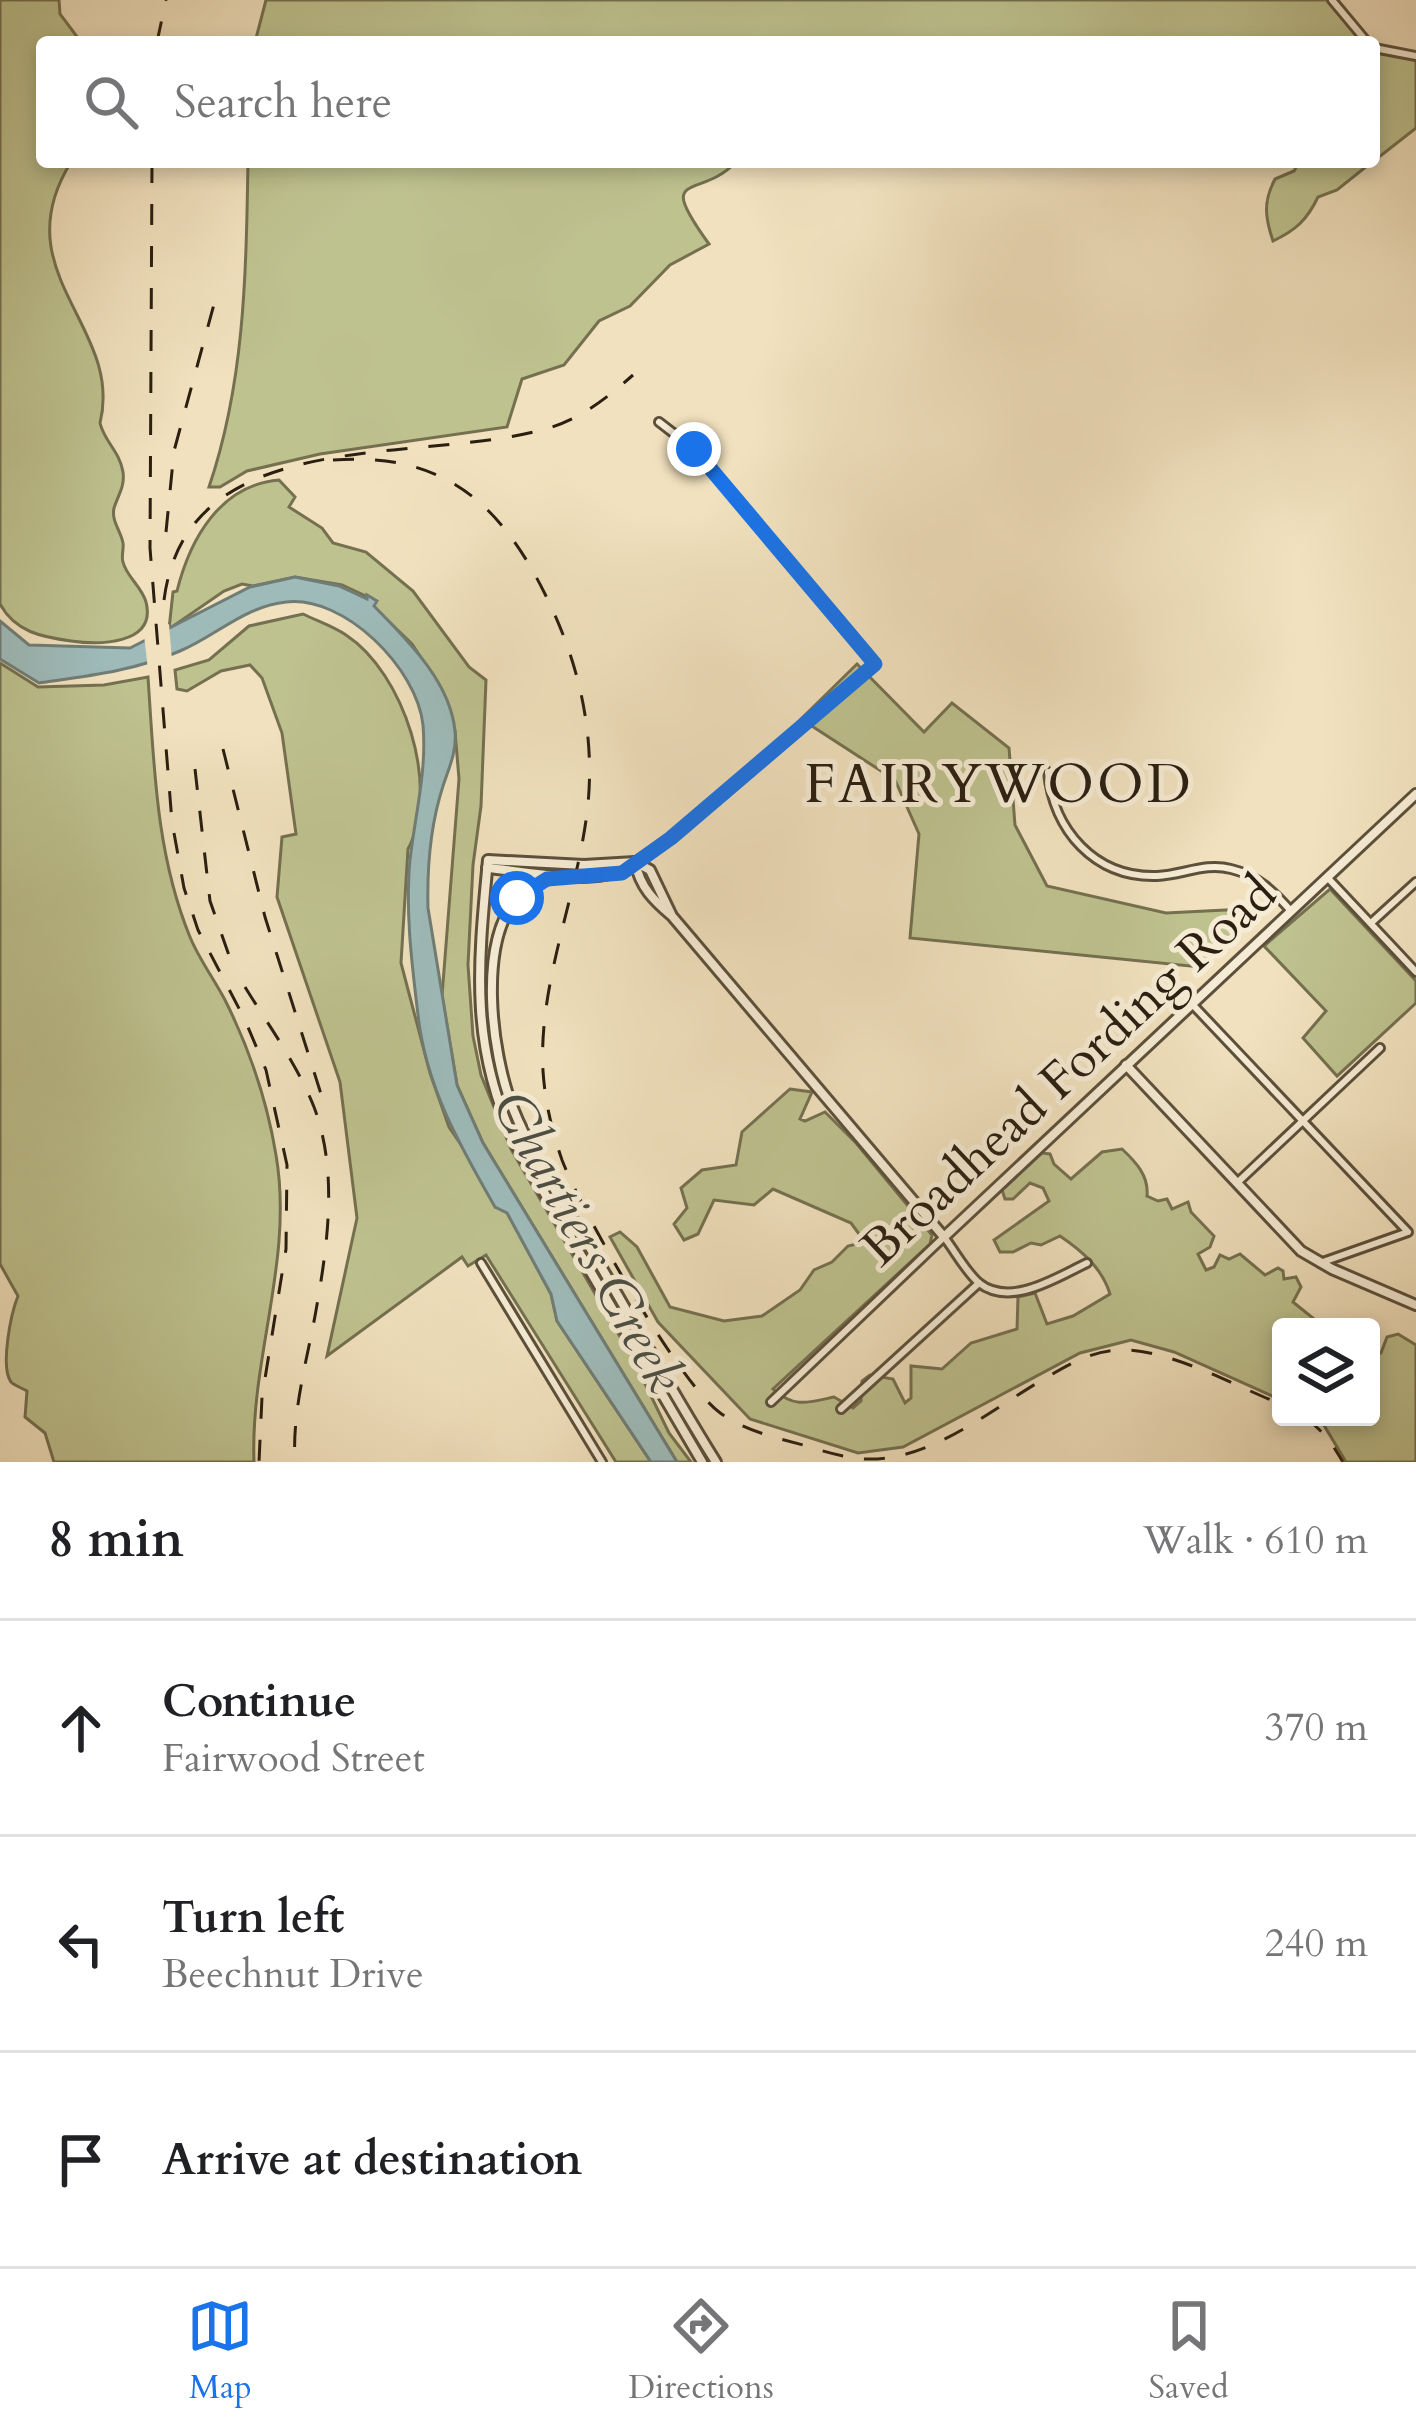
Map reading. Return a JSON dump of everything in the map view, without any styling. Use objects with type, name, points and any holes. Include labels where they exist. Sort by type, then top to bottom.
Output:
[{"type":"street","points":[[1332,0],[1362,36]]},
{"type":"street","points":[[1380,49],[1416,56]]},
{"type":"street","points":[[487,864],[569,875],[615,875],[671,838],[875,664],[694,449],[659,422]]},
{"type":"street","points":[[1048,772],[1063,824],[1095,859],[1146,876],[1203,867],[1233,869],[1269,887],[1291,911]]},
{"type":"street","name":"Broadhead Fording Road","points":[[771,1402],[1416,794]]},
{"type":"street","points":[[487,864],[635,862],[650,870],[672,916],[980,1283],[1010,1292],[1029,1290],[1087,1263]]},
{"type":"street","points":[[487,864],[479,1004],[493,1092],[530,1170],[702,1462]]},
{"type":"street","points":[[569,875],[539,882],[517,898],[508,912],[494,962],[498,1056],[521,1126],[716,1462]]},
{"type":"street","points":[[1327,877],[1416,971]]},
{"type":"street","points":[[1371,923],[1416,882]]},
{"type":"street","points":[[1192,1004],[1408,1232],[1320,1263]]},
{"type":"street","points":[[1237,1183],[1379,1048]]},
{"type":"street","points":[[1126,1065],[1300,1251],[1416,1305]]},
{"type":"street","points":[[481,1263],[602,1462]]},
{"type":"street","points":[[841,1409],[980,1283]]},
{"type":"green space","points":[[0,0],[59,0],[60,14],[76,36],[36,36],[36,168],[68,168],[53,201],[50,236],[56,268],[96,357],[103,388],[100,423],[123,472],[113,513],[123,543],[122,560],[146,602],[147,616],[143,627],[123,639],[82,642],[21,627],[0,604]]},
{"type":"green space","points":[[266,0],[1330,0],[1359,36],[257,36]]},
{"type":"green space","points":[[1380,51],[1416,59],[1416,128],[1380,156]]},
{"type":"green space","points":[[248,168],[729,168],[684,195],[685,205],[709,244],[670,265],[630,306],[599,321],[564,365],[522,379],[507,427],[320,454],[247,471],[220,487],[209,487],[237,367]]},
{"type":"green space","points":[[1364,168],[1337,190],[1318,197],[1300,224],[1273,241],[1268,195],[1275,179],[1294,171]]},
{"type":"green space","points":[[279,480],[295,497],[289,507],[322,528],[333,543],[366,552],[413,591],[469,667],[486,680],[468,965],[481,1075],[511,1149],[633,1359],[669,1433],[691,1462],[677,1462],[483,1143],[457,1085],[442,996],[459,779],[455,731],[441,688],[412,644],[373,606],[376,601],[342,585],[295,577],[242,584],[169,629],[173,592],[199,534],[240,492]]},
{"type":"green space","points":[[303,614],[341,632],[367,653],[400,703],[411,733],[420,795],[408,849],[401,963],[449,1127],[507,1212],[551,1294],[557,1321],[651,1462],[616,1462],[486,1255],[468,1266],[462,1257],[327,1356],[357,1218],[340,1082],[277,897],[282,837],[296,834],[282,733],[262,678],[250,665],[221,671],[187,691],[177,689],[175,670],[209,660],[249,626]]},
{"type":"green space","points":[[0,663],[38,687],[104,685],[148,677],[158,809],[170,874],[190,937],[250,1057],[276,1155],[280,1232],[258,1385],[254,1462],[54,1462],[45,1433],[25,1417],[27,1391],[8,1375],[8,1340],[18,1296],[0,1264]]},
{"type":"green space","points":[[857,664],[924,732],[952,703],[1009,748],[1015,825],[1047,886],[1166,913],[1266,908],[1200,967],[910,938],[919,834],[895,780],[801,719]]},
{"type":"green space","points":[[1330,889],[1416,981],[1416,1003],[1337,1076],[1303,1038],[1326,1011],[1264,946]]},
{"type":"green space","points":[[790,1089],[812,1092],[800,1119],[825,1112],[932,1235],[930,1244],[773,1389],[794,1401],[834,1397],[853,1408],[861,1401],[862,1381],[870,1375],[893,1379],[905,1403],[911,1398],[911,1366],[942,1369],[971,1343],[1017,1329],[1018,1297],[1035,1293],[1047,1324],[1073,1316],[1110,1294],[1090,1261],[1060,1236],[1013,1252],[1000,1252],[994,1240],[1049,1201],[1043,1188],[1030,1183],[1013,1199],[1005,1199],[1002,1190],[1042,1153],[1050,1154],[1071,1179],[1102,1152],[1122,1149],[1144,1176],[1147,1196],[1167,1199],[1172,1209],[1188,1202],[1191,1212],[1214,1236],[1210,1247],[1198,1254],[1206,1270],[1214,1267],[1220,1255],[1229,1259],[1240,1254],[1265,1275],[1278,1268],[1284,1279],[1296,1277],[1301,1287],[1293,1302],[1313,1318],[1272,1318],[1272,1396],[1174,1352],[1131,1340],[1080,1353],[903,1447],[858,1453],[750,1419],[658,1322],[610,1237],[620,1232],[637,1247],[670,1307],[724,1321],[762,1316],[800,1290],[814,1270],[832,1262],[848,1246],[865,1242],[851,1223],[773,1189],[754,1205],[714,1200],[698,1234],[684,1240],[674,1224],[687,1208],[681,1188],[702,1170],[736,1165],[742,1132]]},
{"type":"green space","points":[[1398,1334],[1416,1345],[1416,1462],[1346,1462],[1324,1426],[1380,1426],[1380,1354],[1387,1337]]},
{"type":"water","points":[[295,577],[339,586],[377,601],[374,606],[425,662],[445,695],[455,746],[433,831],[428,908],[457,1085],[483,1143],[677,1462],[651,1462],[557,1321],[551,1294],[507,1213],[495,1207],[457,1138],[428,1067],[409,918],[423,725],[418,703],[392,659],[353,623],[331,610],[286,602],[243,616],[180,651],[111,672],[39,683],[0,659],[0,621],[29,645],[130,648],[250,587]]},
{"type":"pier","points":[[169,624],[172,661],[148,670],[144,635]]},
{"type":"railway","points":[[158,36],[166,0]]},
{"type":"railway","points":[[152,168],[150,548],[172,822],[184,888],[198,930],[266,1070],[287,1165],[286,1249],[262,1397],[259,1462]]},
{"type":"railway","points":[[166,532],[174,451],[216,297]]},
{"type":"railway","points":[[164,600],[182,542],[216,503],[262,476],[317,461],[549,428],[583,413],[633,375]]},
{"type":"railway","points":[[333,460],[405,464],[462,489],[508,533],[527,561],[567,644],[582,696],[590,776],[583,837],[547,1004],[543,1037],[547,1105],[562,1160],[589,1217],[657,1332],[701,1394],[719,1412],[749,1429],[865,1459],[889,1458],[936,1443],[1062,1369],[1109,1351],[1138,1351],[1180,1361],[1272,1400]]},
{"type":"railway","points":[[223,749],[265,917],[321,1094]]},
{"type":"railway","points":[[195,769],[210,901],[232,964]]},
{"type":"railway","points":[[245,987],[307,1091],[326,1158],[327,1238],[298,1407],[295,1462]]},
{"type":"railway","points":[[1315,1426],[1343,1462]]},
{"type":"district","name":"FAIRYWOOD","points":[[999,785]]},
{"type":"route","points":[[517,898],[547,879],[622,873],[671,838],[875,664],[694,449]]},
{"type":"water label","name":"Chartiers Creek","points":[[587,1242]]}]
